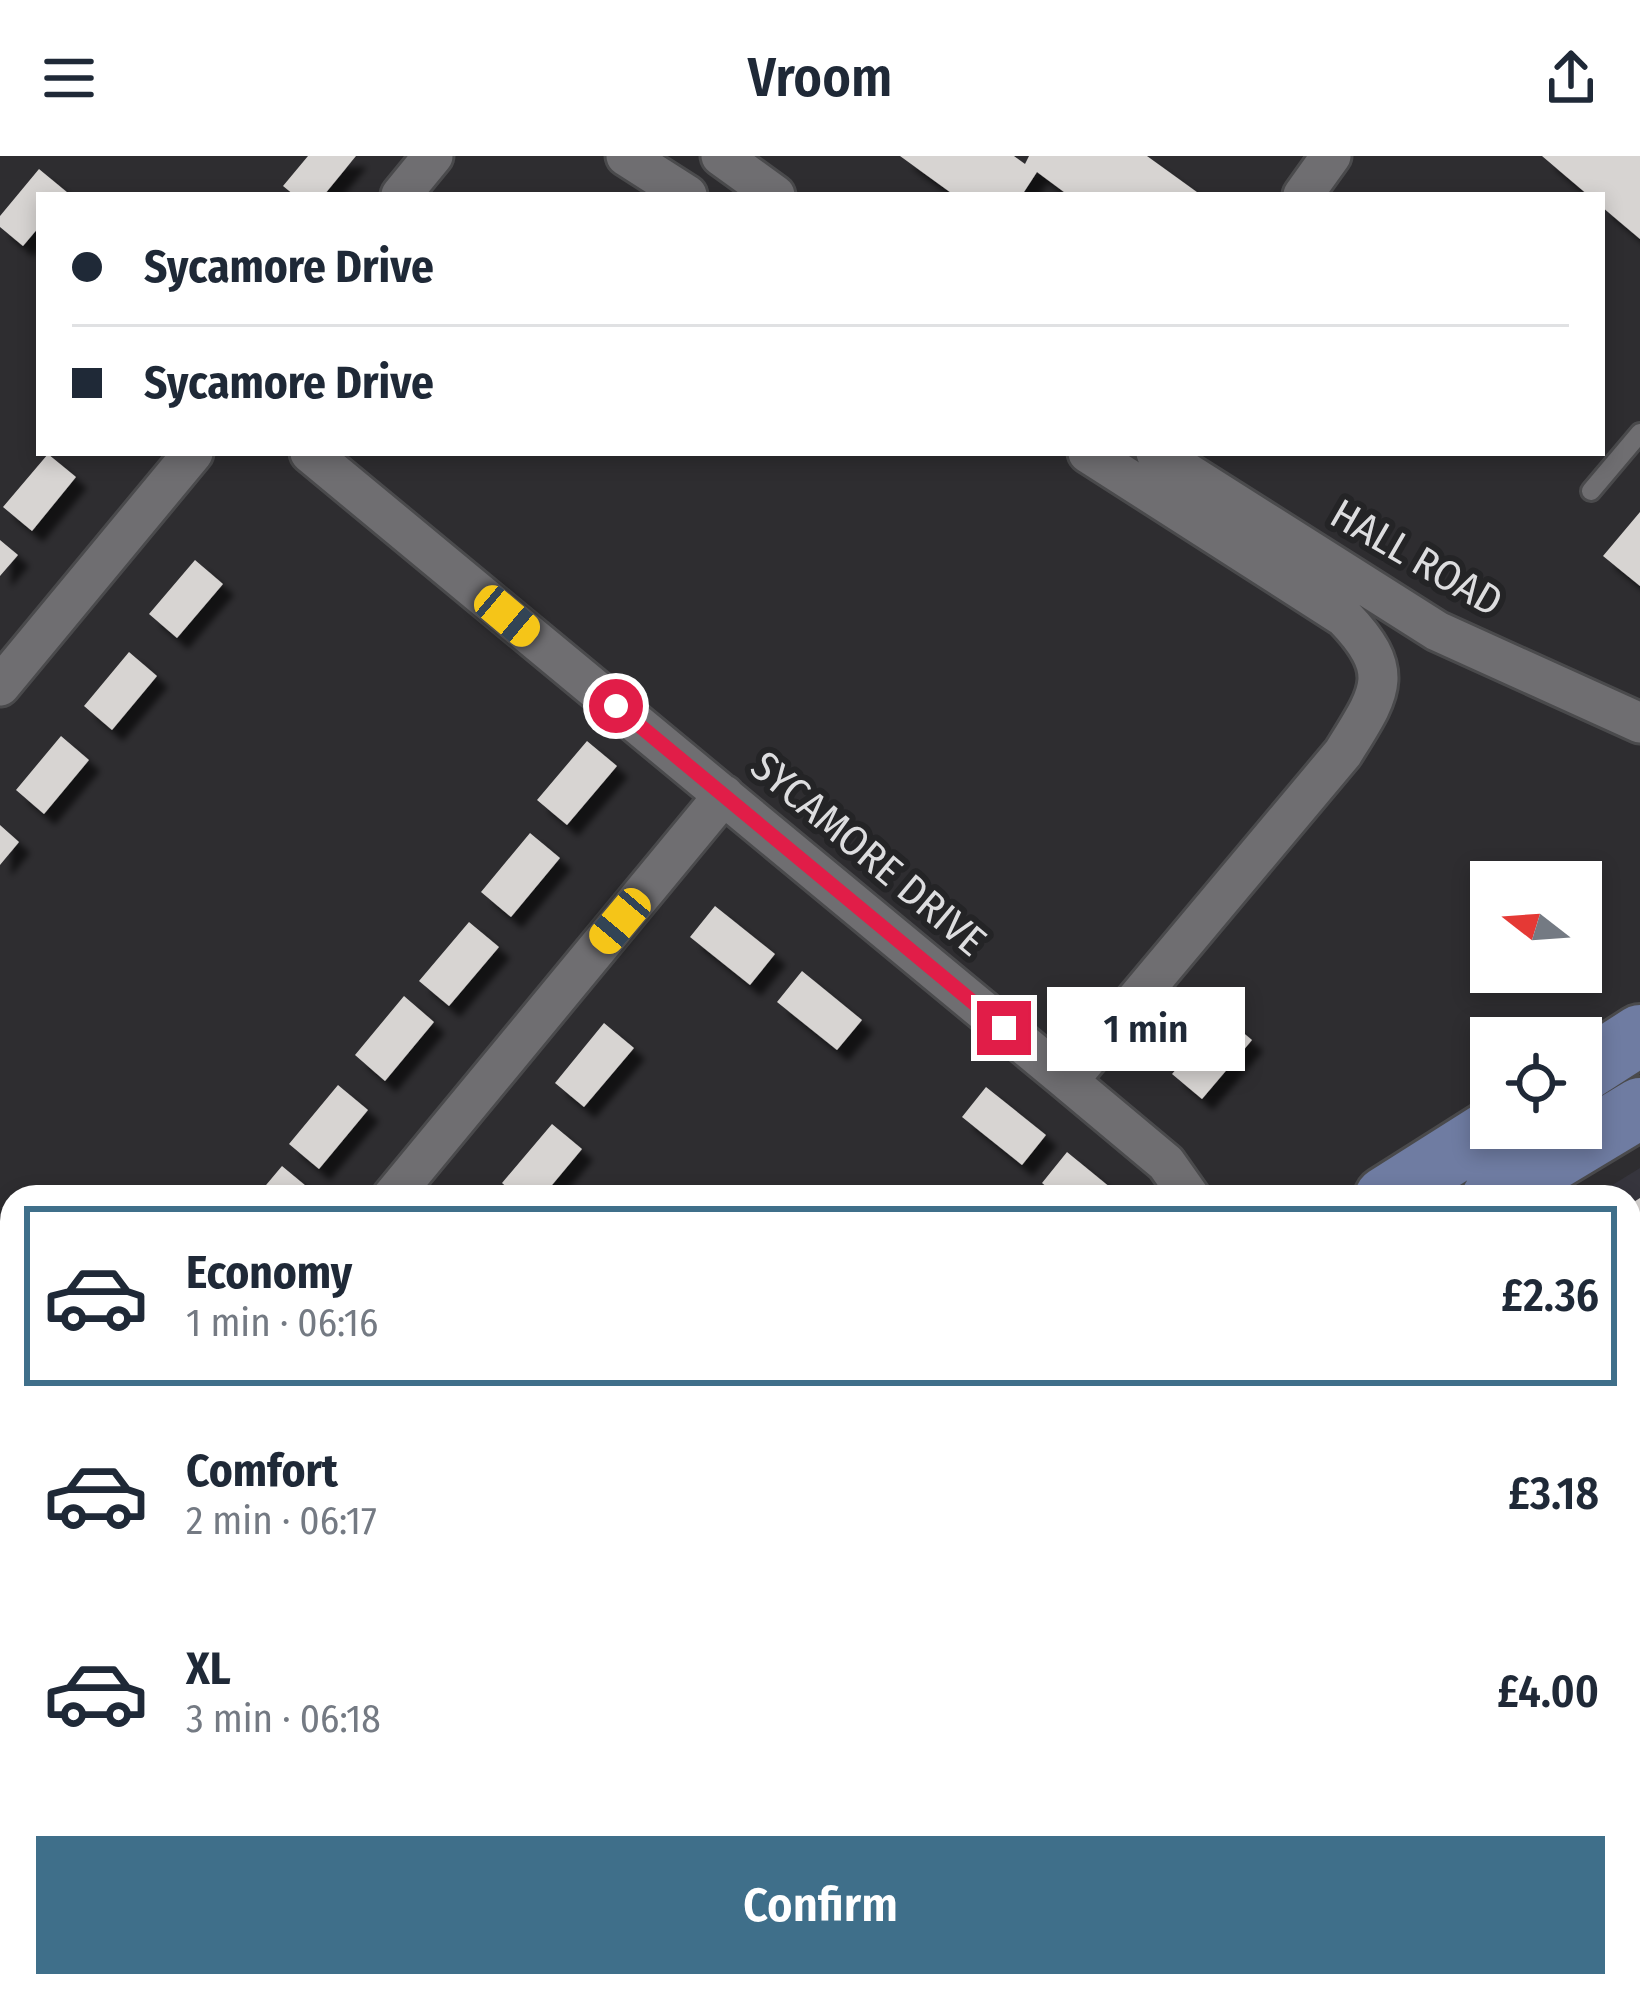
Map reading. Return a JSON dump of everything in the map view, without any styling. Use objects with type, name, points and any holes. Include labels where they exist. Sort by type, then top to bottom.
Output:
[{"type":"main road","points":[[1602,1060],[1640,1036]]},
{"type":"main road","points":[[1512,1185],[1640,1108]]},
{"type":"main road","points":[[1404,1185],[1470,1143]]},
{"type":"street","points":[[403,192],[433,156]]},
{"type":"street","points":[[626,156],[682,192]]},
{"type":"street","points":[[721,156],[771,192]]},
{"type":"street","points":[[1305,192],[1326,157]]},
{"type":"street","points":[[0,686],[191,456]]},
{"type":"street","name":"SYCAMORE DRIVE","points":[[314,456],[1166,1162],[1182,1185]]},
{"type":"street","points":[[1068,1081],[1343,752],[1375,702],[1381,671],[1371,644],[1343,617],[1093,456]]},
{"type":"street","name":"HALL ROAD","points":[[1161,456],[1437,631],[1640,723]]},
{"type":"street","points":[[402,1185],[724,795]]},
{"type":"lane","points":[[1591,491],[1640,433]]},
{"type":"shaded area","points":[[1640,1168],[1640,1185],[1612,1185]]},
{"type":"building","points":[[308,156],[356,156],[326,192],[290,192],[283,186]]},
{"type":"building","points":[[900,156],[1014,156],[1025,164],[1029,156],[1147,156],[1197,192],[1064,192],[1037,172],[1024,192],[950,192]]},
{"type":"building","points":[[1542,156],[1640,156],[1640,239],[1605,210],[1605,192],[1584,192]]},
{"type":"building","points":[[39,169],[67,192],[36,192],[36,231],[23,246],[0,227],[0,216]]},
{"type":"building","points":[[46,456],[76,477],[32,531],[3,507]]},
{"type":"building","points":[[1640,512],[1640,586],[1603,556]]},
{"type":"building","points":[[0,540],[18,555],[0,576]]},
{"type":"building","points":[[195,560],[223,584],[177,638],[149,614]]},
{"type":"building","points":[[129,652],[157,676],[112,730],[84,706]]},
{"type":"building","points":[[61,736],[89,760],[44,814],[16,790]]},
{"type":"building","points":[[587,741],[617,766],[567,825],[537,800]]},
{"type":"building","points":[[0,825],[19,842],[0,865]]},
{"type":"building","points":[[530,833],[560,858],[511,917],[481,892]]},
{"type":"building","points":[[715,906],[775,954],[750,985],[690,937]]},
{"type":"building","points":[[469,922],[499,947],[449,1006],[419,981]]},
{"type":"building","points":[[802,971],[862,1020],[837,1050],[777,1002]]},
{"type":"building","points":[[404,996],[434,1022],[385,1081],[355,1055]]},
{"type":"building","points":[[1222,1015],[1252,1040],[1202,1099],[1172,1074]]},
{"type":"building","points":[[604,1023],[634,1048],[584,1107],[555,1083]]},
{"type":"building","points":[[338,1085],[368,1110],[319,1169],[289,1144]]},
{"type":"building","points":[[986,1087],[1046,1135],[1022,1165],[962,1117]]},
{"type":"building","points":[[552,1124],[582,1149],[552,1185],[502,1183]]},
{"type":"building","points":[[1067,1152],[1107,1185],[1044,1185]]},
{"type":"building","points":[[282,1166],[305,1185],[266,1185]]},
{"type":"route","points":[[616,706],[1004,1028]]}]
